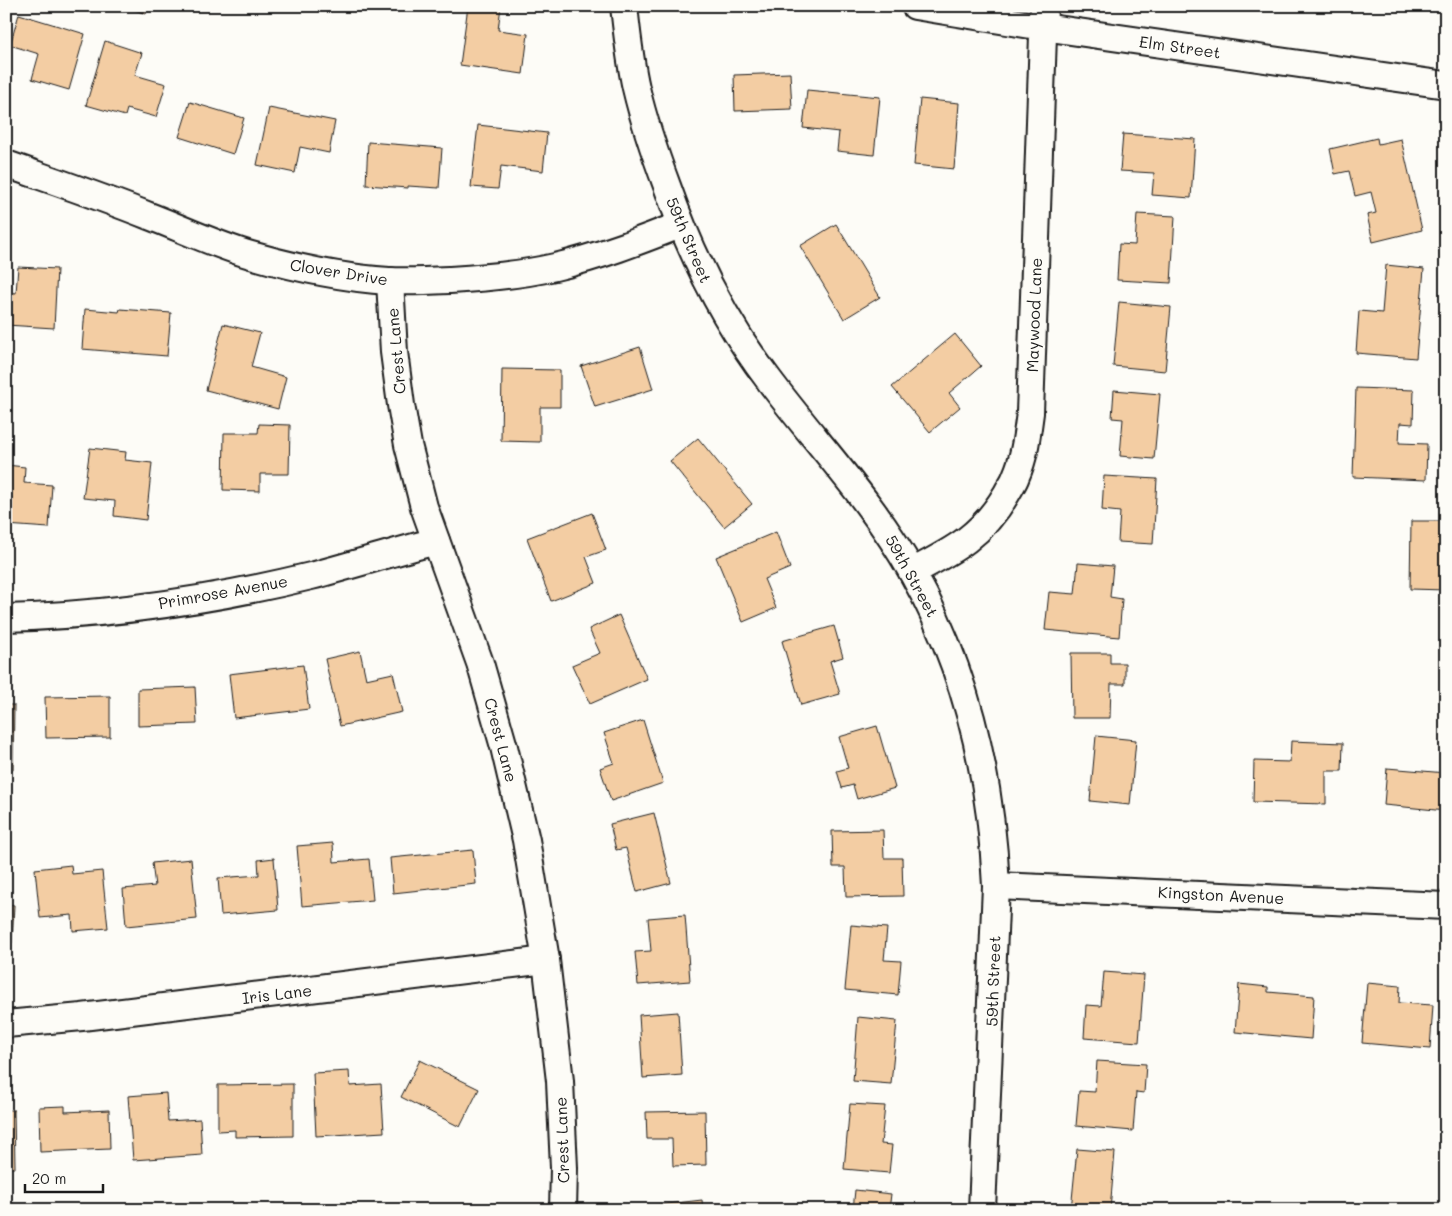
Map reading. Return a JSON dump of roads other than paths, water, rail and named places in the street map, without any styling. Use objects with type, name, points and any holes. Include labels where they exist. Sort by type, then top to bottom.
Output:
[{"type":"street","name":"59th Street","points":[[624,6],[636,86],[651,143],[680,225],[706,282],[728,321],[769,381],[843,472],[887,531],[912,572],[930,606],[946,643],[975,728],[988,795],[996,886],[982,1210]]},
{"type":"street","name":"Elm Street","points":[[915,6],[1044,17],[1446,85]]},
{"type":"street","name":"Maywood Lane","points":[[912,572],[951,552],[977,532],[997,509],[1016,477],[1025,447],[1030,413],[1044,17]]},
{"type":"street","name":"Clover Drive","points":[[6,164],[113,202],[249,254],[323,272],[390,281],[483,278],[519,274],[593,257],[680,225]]},
{"type":"street","name":"Crest Lane","points":[[390,281],[394,352],[408,445],[424,507],[480,663],[504,747],[526,840],[546,960],[560,1081],[564,1168],[563,1210]]},
{"type":"street","name":"Primrose Avenue","points":[[6,618],[93,613],[210,596],[311,576],[436,541]]},
{"type":"street","name":"Kingston Avenue","points":[[996,886],[1446,906]]},
{"type":"street","name":"Iris Lane","points":[[6,1024],[82,1017],[546,960]]}]
